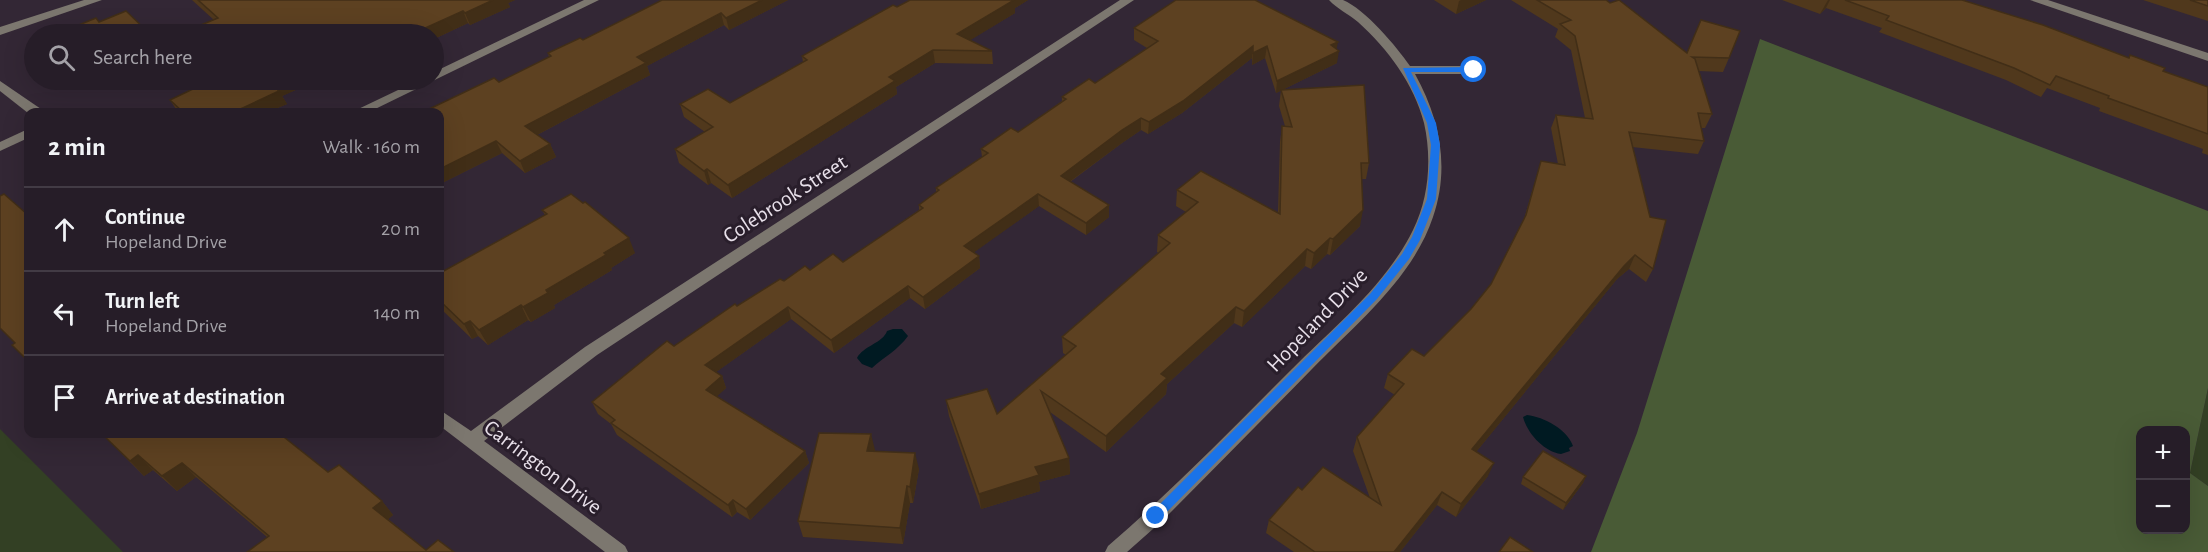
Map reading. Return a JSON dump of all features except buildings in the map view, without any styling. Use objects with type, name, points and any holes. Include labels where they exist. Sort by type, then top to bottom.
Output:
[{"type":"street","points":[[0,31],[96,0]]},
{"type":"street","points":[[444,72],[593,0]]},
{"type":"street","name":"Colebrook Street","points":[[471,441],[591,351],[1128,0]]},
{"type":"street","name":"Hopeland Drive","points":[[1114,552],[1156,516],[1374,296],[1406,256],[1421,228],[1432,199],[1436,155],[1431,123],[1406,70],[1385,41],[1335,0]]},
{"type":"street","points":[[2036,0],[2208,57]]},
{"type":"street","points":[[1406,70],[1474,70]]},
{"type":"street","points":[[0,85],[31,108]]},
{"type":"street","points":[[368,108],[406,90]]},
{"type":"street","points":[[0,147],[24,135]]},
{"type":"street","name":"Carrington Drive","points":[[444,420],[620,552]]},
{"type":"green space","points":[[1760,39],[2208,211],[2208,388],[2190,473],[2208,486],[2208,552],[1591,552],[1637,433]]},
{"type":"green space","points":[[2208,388],[2208,486],[2190,473]]},
{"type":"green space","points":[[0,429],[123,552],[0,552]]},
{"type":"water","points":[[902,329],[908,336],[872,368],[862,364],[857,358],[860,354],[881,339],[887,331]]},
{"type":"water","points":[[1527,415],[1541,418],[1566,434],[1573,446],[1569,448],[1570,451],[1561,454],[1543,446],[1532,435],[1525,423],[1523,417]]},
{"type":"route","points":[[1156,516],[1374,296],[1406,256],[1417,238],[1432,199],[1436,145],[1425,105],[1406,70],[1474,70]]}]
